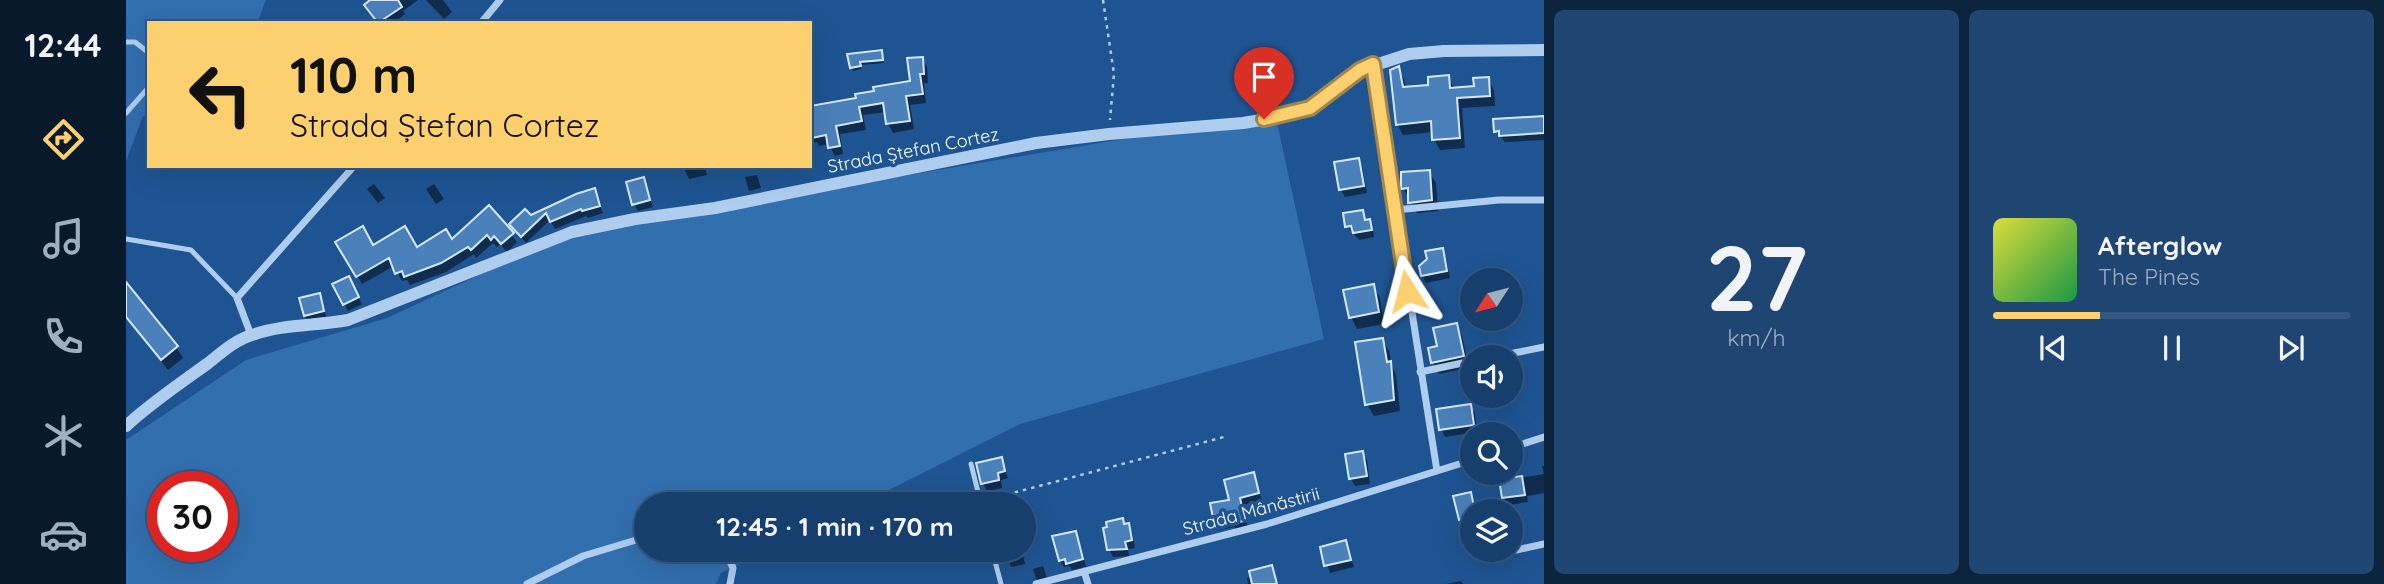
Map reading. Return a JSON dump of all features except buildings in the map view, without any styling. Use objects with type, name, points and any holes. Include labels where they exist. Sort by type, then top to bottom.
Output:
[{"type":"street","points":[[483,21],[499,0]]},
{"type":"street","name":"Strada Ștefan Cortez","points":[[126,426],[168,391],[251,335],[288,326],[322,325],[348,320],[572,232],[635,219],[715,208],[1023,146],[1109,134],[1243,123],[1298,112],[1324,100],[1360,70],[1373,64],[1421,53],[1544,50]]},
{"type":"street","points":[[1373,64],[1437,471]]},
{"type":"street","points":[[251,335],[237,298],[352,168]]},
{"type":"street","points":[[1395,210],[1499,200],[1544,200]]},
{"type":"street","points":[[1523,351],[1544,347]]},
{"type":"street","points":[[1420,372],[1460,364]]},
{"type":"street","points":[[1523,444],[1544,437]]},
{"type":"street","name":"Strada Mânăstirii","points":[[1036,584],[1267,524],[1460,464]]},
{"type":"street","points":[[527,584],[583,556],[634,541]]},
{"type":"street","points":[[1523,549],[1544,544]]},
{"type":"street","points":[[730,562],[733,568],[730,584]]},
{"type":"street","points":[[1084,571],[1088,584]]},
{"type":"lane","points":[[126,42],[135,42],[147,51]]},
{"type":"lane","points":[[126,113],[147,89]]},
{"type":"lane","points":[[126,239],[191,250],[237,298]]},
{"type":"lane","points":[[971,464],[978,492]]},
{"type":"lane","points":[[995,562],[1001,584]]},
{"type":"path","points":[[1103,0],[1114,74],[1109,134]]},
{"type":"path","points":[[1022,492],[1224,437]]},
{"type":"shaded area","points":[[126,0],[266,0],[258,21],[147,21],[147,115],[143,116],[126,161]]},
{"type":"shaded area","points":[[1276,118],[1324,339],[1020,424],[885,492],[634,492],[634,562],[743,562],[721,573],[716,584],[126,584],[126,440],[246,360],[387,318],[573,231],[1123,139]]},
{"type":"route","points":[[1264,119],[1310,108],[1324,100],[1360,70],[1373,64],[1407,291]]}]
